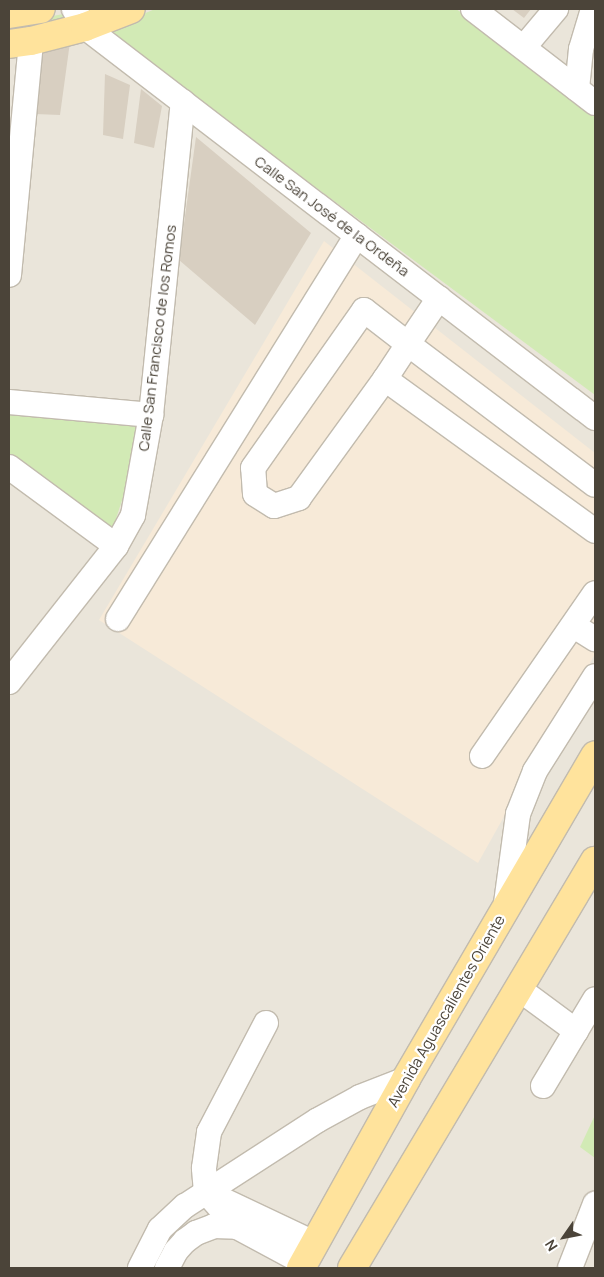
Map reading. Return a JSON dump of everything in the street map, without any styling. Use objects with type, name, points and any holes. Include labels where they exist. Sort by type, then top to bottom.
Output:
[{"type":"main road","points":[[9,14],[41,9]]},
{"type":"main road","points":[[20,43],[80,18],[130,9]]},
{"type":"main road","name":"Avenida Aguascalientes Oriente","points":[[306,1258],[406,1079],[595,756]]},
{"type":"main road","points":[[352,1268],[595,860]]},
{"type":"street","points":[[474,9],[595,104]]},
{"type":"street","points":[[524,47],[556,9]]},
{"type":"street","points":[[577,89],[581,49],[593,9]]},
{"type":"street","name":"Calle San José de la Ordeña","points":[[80,18],[183,102],[595,418]]},
{"type":"street","points":[[9,275],[20,43]]},
{"type":"street","name":"Calle San Francisco de los Romos","points":[[9,682],[116,546],[134,515],[151,415],[183,102]]},
{"type":"street","points":[[118,619],[357,235]]},
{"type":"street","points":[[439,298],[408,344],[385,379],[299,498],[274,506],[255,494],[253,468],[364,310],[408,344],[595,485]]},
{"type":"street","points":[[385,379],[591,520]]},
{"type":"street","points":[[9,402],[151,415]]},
{"type":"street","points":[[9,467],[116,546]]},
{"type":"street","points":[[482,756],[574,626],[595,593]]},
{"type":"street","points":[[574,626],[595,639]]},
{"type":"street","points":[[505,909],[518,814],[521,805],[535,771],[595,676]]},
{"type":"street","points":[[519,990],[576,1031]]},
{"type":"street","points":[[543,1086],[595,999]]},
{"type":"street","points":[[237,1227],[206,1192],[204,1168],[209,1132],[266,1023]]},
{"type":"street","points":[[140,1268],[152,1241],[170,1218],[206,1192],[318,1120],[360,1097],[406,1079]]},
{"type":"street","points":[[206,1192],[306,1258]]},
{"type":"street","points":[[570,1268],[595,1204]]},
{"type":"street","points":[[170,1218],[185,1241]]},
{"type":"street","points":[[167,1268],[176,1251],[185,1241],[196,1233],[214,1226],[237,1227],[306,1258]]},
{"type":"street","points":[[366,1268],[372,1236]]},
{"type":"shaded area","points":[[9,9],[595,9],[595,1268],[9,1268]]},
{"type":"shaded area","points":[[324,241],[595,453],[595,654],[478,863],[99,620]]},
{"type":"green space","points":[[155,9],[456,9],[514,47],[595,112],[595,395],[119,41],[108,29]]},
{"type":"green space","points":[[63,14],[67,23],[9,34],[9,25]]},
{"type":"green space","points":[[9,410],[138,422],[129,479],[112,531],[9,457]]},
{"type":"green space","points":[[595,1115],[595,1158],[580,1147]]},
{"type":"building","points":[[512,9],[531,9],[524,18]]},
{"type":"building","points":[[70,42],[60,115],[35,114],[41,54]]},
{"type":"building","points":[[105,74],[130,85],[123,139],[103,135]]},
{"type":"building","points":[[141,89],[162,106],[154,148],[134,143]]},
{"type":"building","points":[[196,137],[311,233],[255,325],[179,260]]}]
